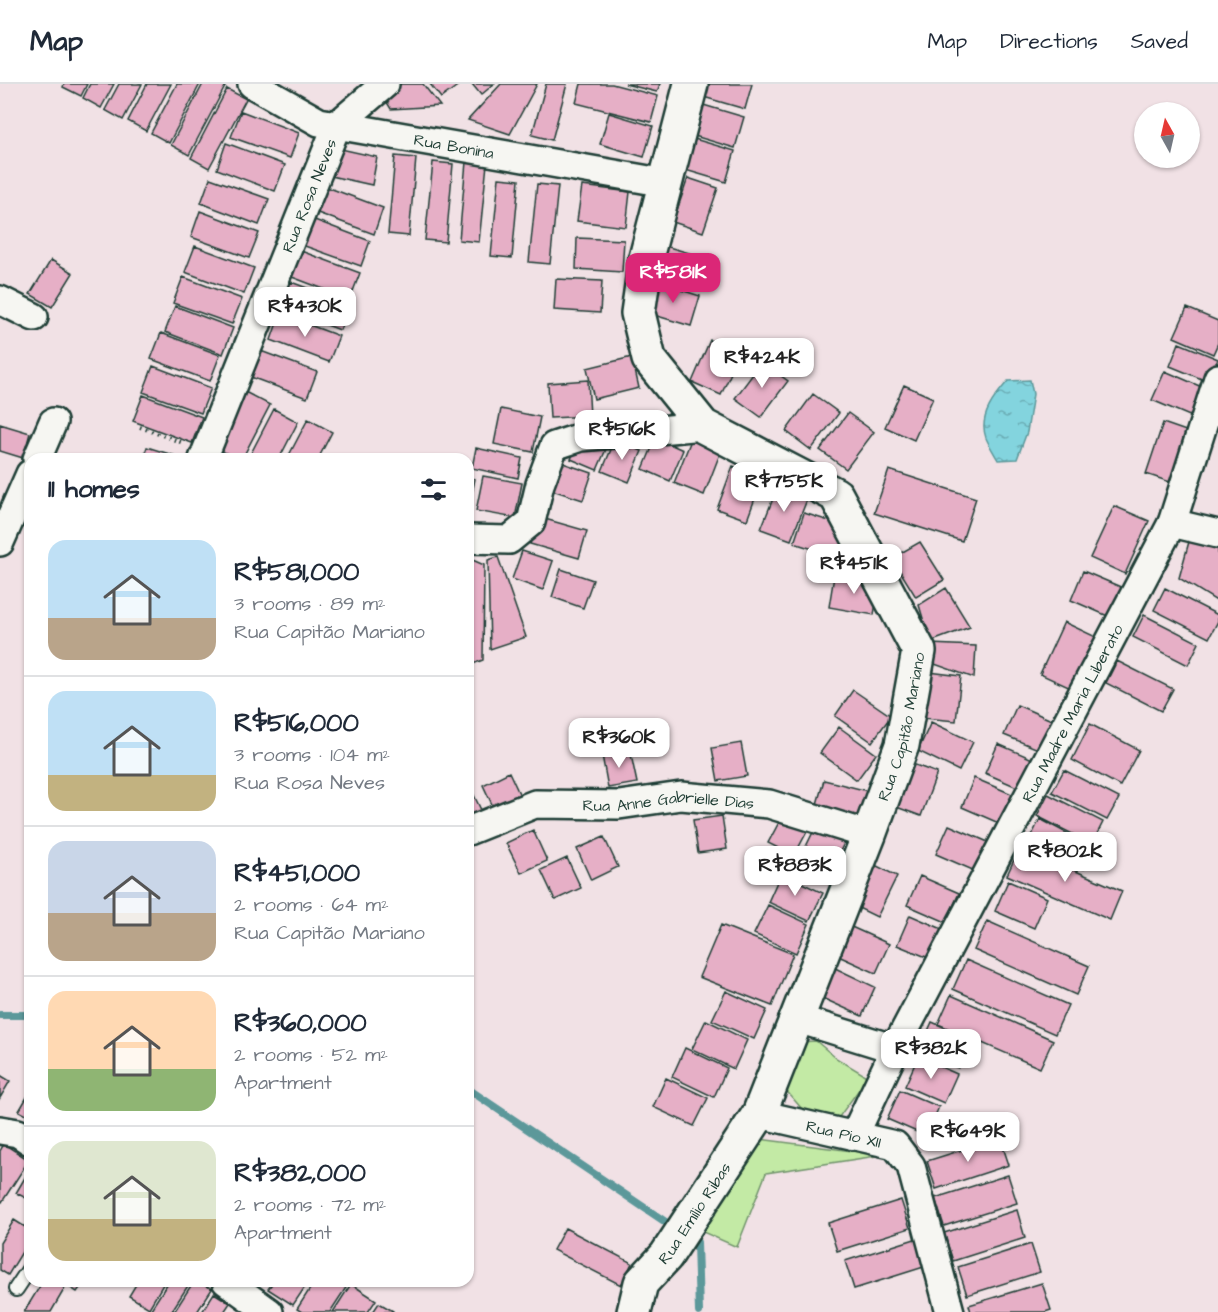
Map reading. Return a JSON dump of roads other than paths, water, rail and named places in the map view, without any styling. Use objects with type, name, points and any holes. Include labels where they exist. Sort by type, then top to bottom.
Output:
[{"type":"street","name":"Rua Bonina","points":[[252,84],[319,122],[666,183]]},
{"type":"street","name":"Rua Rosa Neves","points":[[205,453],[337,125],[385,84]]},
{"type":"street","name":"Rua Capitão Mariano","points":[[691,84],[646,258],[638,313],[649,358],[703,426],[836,495],[920,651],[902,745],[759,1114]]},
{"type":"street","points":[[0,300],[34,318]]},
{"type":"street","name":"Rua Madre Maria Liberato","points":[[854,1136],[895,1049],[1172,523],[1218,378]]},
{"type":"street","points":[[40,453],[53,422]]},
{"type":"street","points":[[474,539],[509,540],[531,522],[540,484],[554,446],[581,437],[703,426]]},
{"type":"street","points":[[0,542],[24,488]]},
{"type":"street","points":[[1172,523],[1218,534]]},
{"type":"street","name":"Rua Anne Gabrielle Dias","points":[[474,829],[535,804],[619,805],[681,796],[769,804],[869,834]]},
{"type":"street","points":[[795,1018],[895,1049]]},
{"type":"street","name":"Rua Pio XII","points":[[759,1114],[896,1145],[911,1166],[950,1312]]},
{"type":"street","name":"Rua Emílio Ribas","points":[[634,1312],[641,1283],[666,1256],[759,1114]]},
{"type":"street","points":[[0,1130],[18,1133],[24,1137]]},
{"type":"street","points":[[234,1287],[269,1312]]},
{"type":"lane","points":[[16,1288],[24,1277]]},
{"type":"water","points":[[1030,380],[1033,394],[1027,432],[1017,459],[998,460],[986,438],[984,422],[986,414],[993,400],[1008,381]]},
{"type":"waterway","points":[[0,1015],[24,1015]]},
{"type":"waterway","points":[[474,1093],[676,1229]]},
{"type":"waterway","points":[[689,1237],[697,1242],[699,1312]]}]
